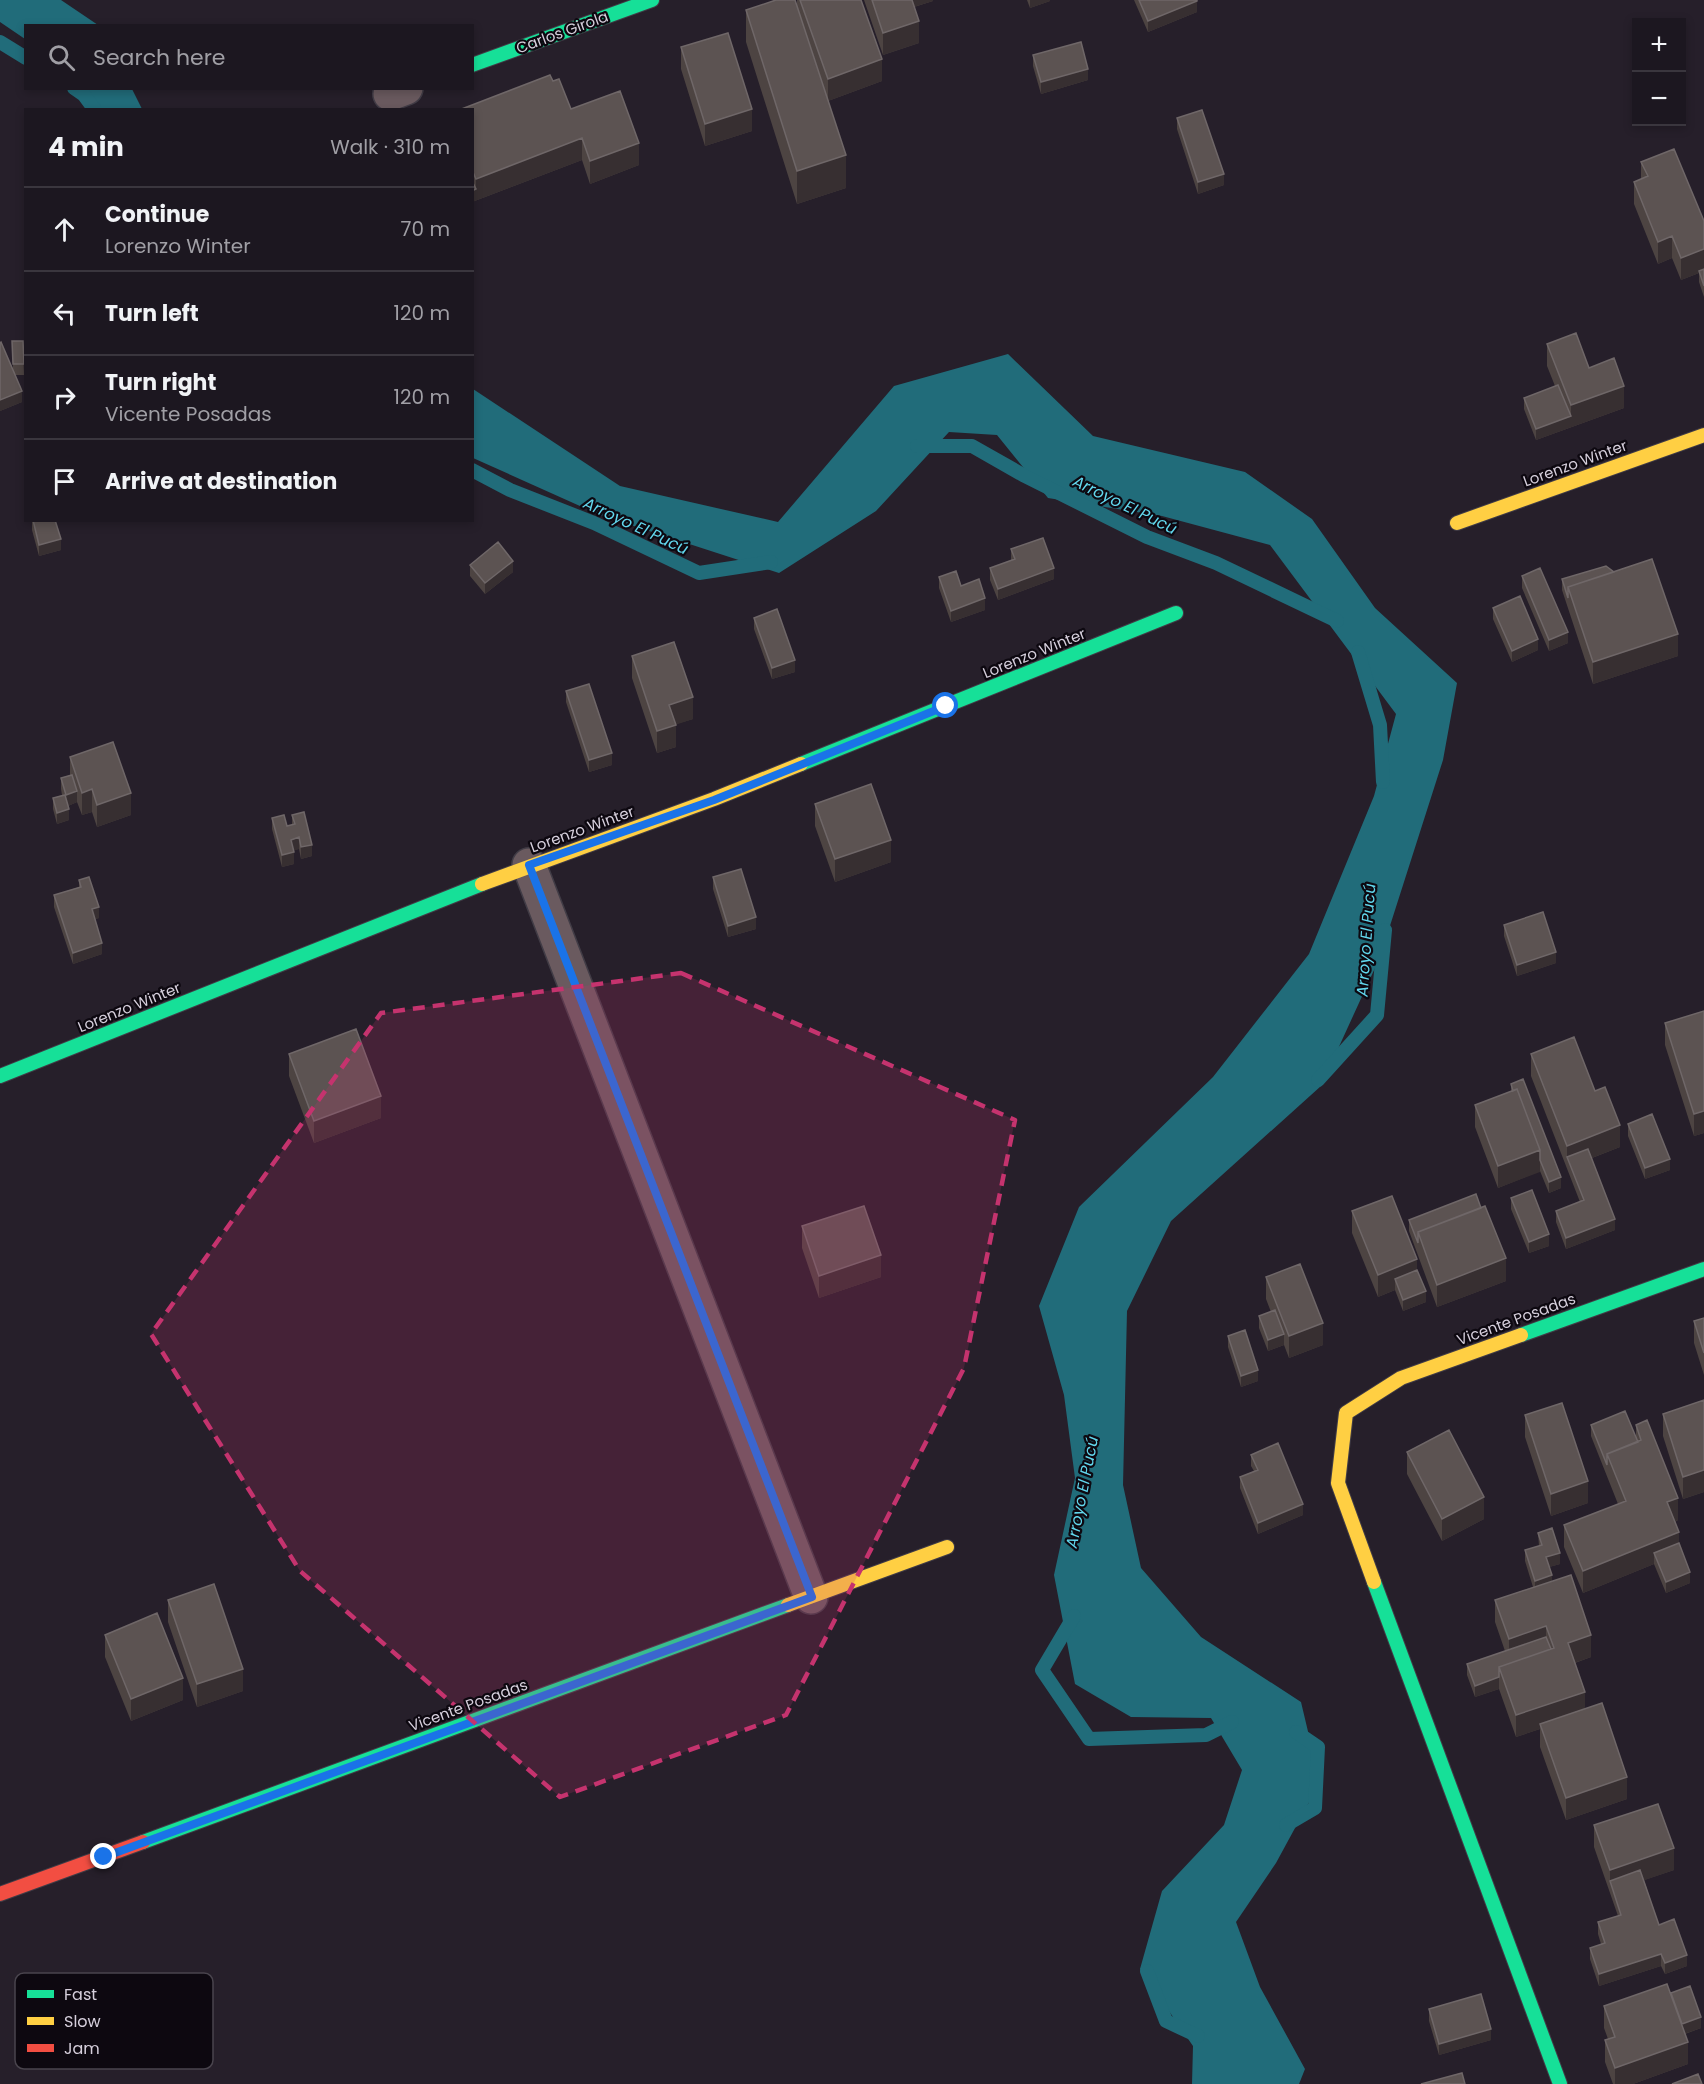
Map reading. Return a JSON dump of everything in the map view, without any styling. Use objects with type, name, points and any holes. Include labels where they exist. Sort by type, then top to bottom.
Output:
[{"type":"street","name":"Carlos Girola","points":[[474,63],[652,0]]},
{"type":"street","name":"Lorenzo Winter","points":[[1457,523],[1704,435]]},
{"type":"street","name":"Lorenzo Winter","points":[[0,1076],[529,865],[714,800],[1176,613]]},
{"type":"street","points":[[529,865],[812,1597]]},
{"type":"street","name":"Vicente Posadas","points":[[1560,2084],[1338,1483],[1346,1413],[1401,1378],[1704,1269]]},
{"type":"street","name":"Vicente Posadas","points":[[0,1894],[947,1547]]},
{"type":"highlighted area","points":[[681,973],[1015,1120],[964,1368],[786,1715],[560,1797],[300,1571],[151,1334],[381,1013]]},
{"type":"water","points":[[0,0],[61,0],[97,24],[24,24],[24,38],[0,22]]},
{"type":"water","points":[[86,90],[132,90],[142,108],[94,108]]},
{"type":"water","points":[[1008,354],[1093,436],[1245,472],[1312,519],[1375,608],[1457,683],[1443,760],[1380,957],[1321,1086],[1171,1221],[1127,1311],[1123,1485],[1141,1568],[1201,1637],[1301,1702],[1320,1782],[1276,1863],[1236,1922],[1260,1987],[1305,2069],[1299,2084],[1192,2084],[1193,2046],[1140,1969],[1162,1891],[1224,1825],[1242,1770],[1211,1718],[1131,1717],[1075,1684],[1054,1575],[1075,1478],[1064,1395],[1039,1306],[1079,1207],[1213,1077],[1309,954],[1374,796],[1396,714],[1270,545],[1162,516],[1048,498],[997,435],[949,432],[876,511],[779,573],[600,515],[474,458],[474,390],[620,486],[778,522],[894,386]]},
{"type":"building","points":[[776,0],[795,0],[846,155],[797,171],[746,10]]},
{"type":"building","points":[[800,0],[861,0],[882,59],[828,79]]},
{"type":"building","points":[[872,0],[912,0],[919,21],[883,33]]},
{"type":"building","points":[[1139,0],[1197,0],[1197,1],[1148,21]]},
{"type":"building","points":[[728,33],[752,109],[705,124],[681,47]]},
{"type":"building","points":[[1081,42],[1088,69],[1041,82],[1033,55]]},
{"type":"building","points":[[550,75],[553,81],[559,79],[571,109],[620,91],[639,143],[590,161],[582,138],[476,179],[474,174],[474,108],[464,108]]},
{"type":"building","points":[[1202,110],[1224,174],[1198,182],[1177,118]]},
{"type":"building","points":[[1674,149],[1704,221],[1704,249],[1681,258],[1672,236],[1658,242],[1634,182],[1648,176],[1641,162]]},
{"type":"building","points":[[1704,269],[1704,286],[1699,271]]},
{"type":"building","points":[[1576,333],[1589,368],[1614,358],[1624,386],[1571,405],[1547,344]]},
{"type":"building","points":[[12,341],[23,341],[24,364],[13,364]]},
{"type":"building","points":[[0,343],[22,391],[0,400]]},
{"type":"building","points":[[1558,385],[1571,416],[1536,429],[1524,398]]},
{"type":"building","points":[[33,522],[56,522],[61,539],[39,545]]},
{"type":"building","points":[[1043,538],[1054,568],[998,589],[990,568],[1015,559],[1011,549]]},
{"type":"building","points":[[498,542],[513,561],[485,583],[470,565]]},
{"type":"building","points":[[1652,559],[1678,634],[1593,662],[1568,587]]},
{"type":"building","points":[[1606,566],[1614,572],[1568,587],[1568,598],[1562,579]]},
{"type":"building","points":[[1540,568],[1568,632],[1549,640],[1522,576]]},
{"type":"building","points":[[956,571],[961,586],[979,579],[985,598],[951,611],[939,577]]},
{"type":"building","points":[[1520,596],[1538,639],[1512,651],[1493,608]]},
{"type":"building","points":[[777,609],[795,660],[772,668],[754,618]]},
{"type":"building","points":[[674,642],[693,697],[669,705],[676,725],[657,731],[632,656]]},
{"type":"building","points":[[589,684],[612,753],[589,760],[566,691]]},
{"type":"building","points":[[113,742],[131,793],[97,805],[92,789],[82,793],[70,757]]},
{"type":"building","points":[[72,775],[77,791],[66,795],[61,778]]},
{"type":"building","points":[[871,784],[891,840],[835,859],[815,804]]},
{"type":"building","points":[[65,795],[69,809],[57,813],[53,798]]},
{"type":"building","points":[[304,812],[312,845],[301,847],[299,837],[291,840],[294,852],[282,855],[272,818],[284,815],[287,826],[295,824],[292,815]]},
{"type":"building","points":[[741,869],[756,917],[728,926],[713,877]]},
{"type":"building","points":[[89,877],[99,907],[92,909],[102,943],[73,953],[54,895],[81,887],[79,880]]},
{"type":"building","points":[[1543,912],[1556,952],[1517,965],[1504,925]]},
{"type":"building","points":[[1704,1011],[1704,1111],[1694,1114],[1665,1023]]},
{"type":"building","points":[[356,1029],[381,1096],[314,1121],[289,1054]]},
{"type":"building","points":[[1574,1037],[1595,1091],[1605,1087],[1620,1125],[1567,1146],[1531,1054]]},
{"type":"building","points":[[1523,1079],[1561,1177],[1549,1182],[1540,1160],[1540,1150],[1517,1089],[1513,1091],[1511,1084]]},
{"type":"building","points":[[1517,1089],[1540,1150],[1498,1166],[1475,1105]]},
{"type":"building","points":[[1652,1114],[1670,1159],[1645,1168],[1628,1124]]},
{"type":"building","points":[[1588,1149],[1615,1219],[1566,1238],[1556,1211],[1584,1200],[1567,1157]]},
{"type":"building","points":[[1532,1190],[1549,1234],[1529,1242],[1511,1198]]},
{"type":"building","points":[[1476,1194],[1481,1208],[1418,1232],[1418,1243],[1409,1220]]},
{"type":"building","points":[[1392,1196],[1417,1259],[1378,1275],[1352,1211]]},
{"type":"building","points":[[864,1206],[881,1255],[819,1276],[802,1226]]},
{"type":"building","points":[[1485,1206],[1506,1258],[1437,1285],[1418,1232]]},
{"type":"building","points":[[1300,1264],[1323,1323],[1289,1336],[1266,1277]]},
{"type":"building","points":[[1417,1270],[1426,1291],[1403,1300],[1395,1279]]},
{"type":"building","points":[[1275,1310],[1284,1334],[1268,1340],[1259,1316]]},
{"type":"building","points":[[1704,1318],[1704,1353],[1694,1321]]},
{"type":"building","points":[[1245,1330],[1258,1370],[1241,1376],[1228,1336]]},
{"type":"building","points":[[1704,1400],[1704,1470],[1683,1477],[1663,1414]]},
{"type":"building","points":[[1562,1403],[1588,1481],[1551,1494],[1525,1415]]},
{"type":"building","points":[[1625,1411],[1638,1442],[1607,1454],[1607,1465],[1591,1425]]},
{"type":"building","points":[[1647,1420],[1678,1498],[1667,1502],[1679,1532],[1583,1571],[1564,1525],[1626,1501],[1607,1454],[1641,1440],[1636,1425]]},
{"type":"building","points":[[1449,1430],[1484,1497],[1442,1519],[1407,1452]]},
{"type":"building","points":[[1278,1443],[1303,1504],[1258,1523],[1240,1477],[1258,1470],[1251,1455]]},
{"type":"building","points":[[1552,1528],[1560,1553],[1546,1557],[1552,1575],[1535,1581],[1525,1550],[1542,1545],[1538,1533]]},
{"type":"building","points":[[1679,1543],[1690,1572],[1666,1582],[1654,1553]]},
{"type":"building","points":[[1571,1575],[1591,1635],[1568,1643],[1585,1692],[1516,1715],[1499,1667],[1554,1648],[1546,1626],[1509,1639],[1495,1600]]},
{"type":"building","points":[[214,1584],[243,1669],[197,1684],[168,1600]]},
{"type":"building","points":[[157,1613],[183,1678],[131,1699],[105,1635]]},
{"type":"building","points":[[1546,1637],[1551,1649],[1499,1667],[1499,1677],[1475,1686],[1467,1664]]},
{"type":"building","points":[[1602,1703],[1627,1777],[1566,1798],[1540,1724]]},
{"type":"building","points":[[1658,1804],[1674,1848],[1610,1870],[1594,1825]]},
{"type":"building","points":[[1640,1870],[1659,1925],[1674,1919],[1687,1955],[1665,1963],[1661,1954],[1599,1974],[1590,1948],[1605,1943],[1598,1922],[1621,1915],[1610,1881]]},
{"type":"building","points":[[1667,1984],[1688,2042],[1615,2068],[1605,2040],[1615,2037],[1604,2006]]},
{"type":"building","points":[[1690,1986],[1701,2017],[1682,2024],[1671,1993]]},
{"type":"building","points":[[1481,1994],[1491,2029],[1439,2044],[1429,2009]]},
{"type":"building","points":[[1462,2073],[1465,2084],[1421,2084]]},
{"type":"building","points":[[1698,2074],[1702,2084],[1672,2084]]},
{"type":"waterway","name":"Arroyo El Pucú","points":[[0,42],[24,57]]},
{"type":"waterway","name":"Arroyo El Pucú","points":[[77,90],[84,95],[94,108]]},
{"type":"waterway","name":"Arroyo El Pucú","points":[[917,446],[972,446],[1023,475],[1147,537],[1216,563],[1337,621]]},
{"type":"waterway","name":"Arroyo El Pucú","points":[[474,471],[510,490],[594,523],[699,573],[771,562]]},
{"type":"waterway","name":"Arroyo El Pucú","points":[[1358,652],[1380,725],[1383,782]]},
{"type":"waterway","name":"Arroyo El Pucú","points":[[1318,1080],[1377,1015],[1385,930]]},
{"type":"waterway","name":"Arroyo El Pucú","points":[[1074,1616],[1042,1670],[1089,1739],[1206,1735],[1232,1722]]},
{"type":"waterway","name":"Arroyo El Pucú","points":[[1286,1825],[1315,1808],[1318,1747],[1296,1732]]},
{"type":"waterway","name":"Arroyo El Pucú","points":[[1147,1971],[1166,2021],[1198,2036]]},
{"type":"traffic: fast","points":[[474,64],[652,0]]},
{"type":"traffic: fast","points":[[801,764],[1176,613]]},
{"type":"traffic: fast","points":[[0,1076],[482,884]]},
{"type":"traffic: fast","points":[[1521,1335],[1704,1269]]},
{"type":"traffic: fast","points":[[1374,1582],[1560,2084]]},
{"type":"traffic: fast","points":[[143,1842],[788,1605]]},
{"type":"traffic: slow","points":[[1457,523],[1704,435]]},
{"type":"traffic: slow","points":[[482,884],[714,799],[801,764]]},
{"type":"traffic: slow","points":[[1374,1582],[1338,1483],[1346,1413],[1401,1378],[1521,1335]]},
{"type":"traffic: slow","points":[[788,1605],[947,1547]]},
{"type":"traffic: jam","points":[[0,1894],[143,1842]]},
{"type":"route","points":[[104,1857],[812,1597],[529,865],[714,800],[946,706]]}]
